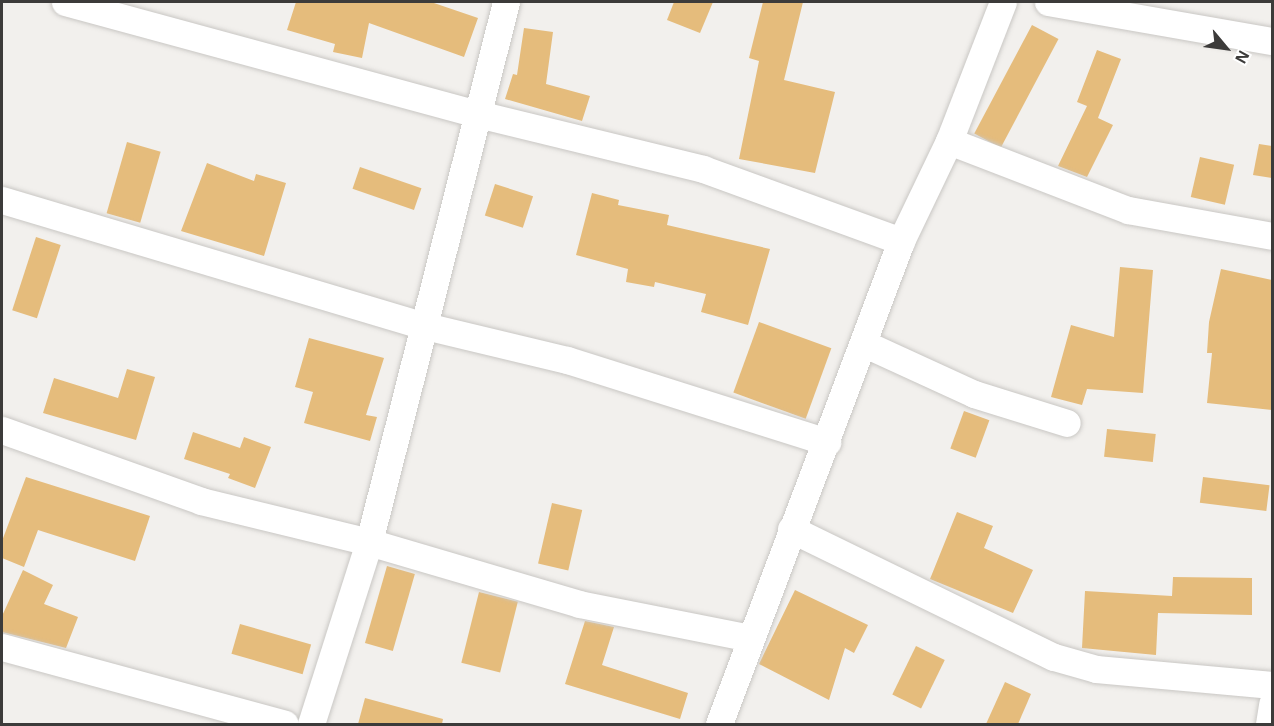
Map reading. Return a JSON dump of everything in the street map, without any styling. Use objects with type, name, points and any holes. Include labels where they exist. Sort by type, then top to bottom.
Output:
[{"type":"street","points":[[65,2],[478,114],[704,169],[902,241]]},
{"type":"street","points":[[311,724],[369,542],[421,325],[506,2]]},
{"type":"street","points":[[719,724],[791,529],[865,344],[902,241],[949,141],[1002,2]]},
{"type":"street","points":[[1048,2],[1272,41]]},
{"type":"street","points":[[949,141],[1128,210],[1272,236]]},
{"type":"street","points":[[2,200],[421,325],[567,360],[827,442]]},
{"type":"street","points":[[865,344],[974,394],[1067,423]]},
{"type":"street","points":[[2,430],[201,501],[369,542],[579,604],[750,638]]},
{"type":"street","points":[[791,529],[1054,657],[1096,669],[1272,685]]},
{"type":"street","points":[[2,647],[285,724]]},
{"type":"street","points":[[1269,724],[1272,704]]},
{"type":"building","points":[[296,2],[431,2],[478,18],[464,57],[369,23],[362,58],[333,52],[335,44],[287,30]]},
{"type":"building","points":[[674,2],[713,2],[700,33],[667,20]]},
{"type":"building","points":[[763,2],[803,2],[784,80],[835,92],[815,173],[739,159],[759,61],[749,58]]},
{"type":"building","points":[[1032,25],[1058,39],[1001,148],[974,134]]},
{"type":"building","points":[[524,28],[553,32],[546,84],[590,96],[582,121],[505,99],[513,74],[517,75]]},
{"type":"building","points":[[1097,50],[1121,59],[1098,118],[1113,125],[1087,177],[1058,166],[1087,106],[1077,102]]},
{"type":"building","points":[[127,142],[161,152],[140,223],[107,213]]},
{"type":"building","points":[[1259,144],[1272,146],[1272,178],[1253,175]]},
{"type":"building","points":[[1200,157],[1234,165],[1225,205],[1191,197]]},
{"type":"building","points":[[207,163],[254,181],[256,174],[286,183],[264,256],[181,231]]},
{"type":"building","points":[[360,167],[421,188],[414,210],[353,189]]},
{"type":"building","points":[[495,184],[533,196],[523,228],[485,215]]},
{"type":"building","points":[[592,193],[619,200],[618,205],[669,215],[667,225],[770,249],[748,325],[701,312],[706,294],[655,282],[654,287],[626,282],[628,269],[576,255]]},
{"type":"building","points":[[36,237],[61,245],[37,318],[12,310]]},
{"type":"building","points":[[1120,267],[1153,270],[1143,393],[1087,389],[1082,405],[1051,397],[1071,325],[1114,337]]},
{"type":"building","points":[[1221,269],[1272,280],[1272,410],[1207,403],[1212,353],[1207,353],[1209,322]]},
{"type":"building","points":[[759,322],[831,348],[806,419],[733,392]]},
{"type":"building","points":[[309,338],[384,358],[366,415],[377,417],[370,441],[304,423],[313,392],[295,387]]},
{"type":"building","points":[[127,369],[155,377],[136,440],[43,413],[54,378],[118,398]]},
{"type":"building","points":[[964,411],[989,420],[976,458],[950,449]]},
{"type":"building","points":[[1107,429],[1156,434],[1153,462],[1104,457]]},
{"type":"building","points":[[193,432],[240,448],[244,437],[271,447],[255,488],[228,478],[230,474],[184,459]]},
{"type":"building","points":[[26,477],[150,516],[135,561],[38,530],[24,567],[2,558],[2,541]]},
{"type":"building","points":[[1203,477],[1270,485],[1266,511],[1200,503]]},
{"type":"building","points":[[552,503],[582,510],[568,570],[538,563]]},
{"type":"building","points":[[957,512],[993,526],[984,548],[1033,570],[1013,613],[930,579]]},
{"type":"building","points":[[387,566],[415,574],[393,651],[365,643]]},
{"type":"building","points":[[23,570],[53,585],[44,604],[78,617],[66,648],[2,632],[2,616]]},
{"type":"building","points":[[1173,577],[1252,578],[1252,615],[1158,613],[1156,655],[1082,648],[1085,591],[1172,596]]},
{"type":"building","points":[[795,590],[868,625],[854,653],[845,648],[829,700],[759,664]]},
{"type":"building","points":[[479,592],[518,602],[500,673],[461,663]]},
{"type":"building","points":[[585,621],[614,627],[602,665],[688,693],[680,719],[565,684]]},
{"type":"building","points":[[240,624],[311,644],[303,674],[231,654]]},
{"type":"building","points":[[916,646],[945,660],[921,709],[892,695]]},
{"type":"building","points":[[1005,682],[1031,694],[1018,724],[986,724]]},
{"type":"building","points":[[365,698],[443,719],[442,724],[358,724]]}]
